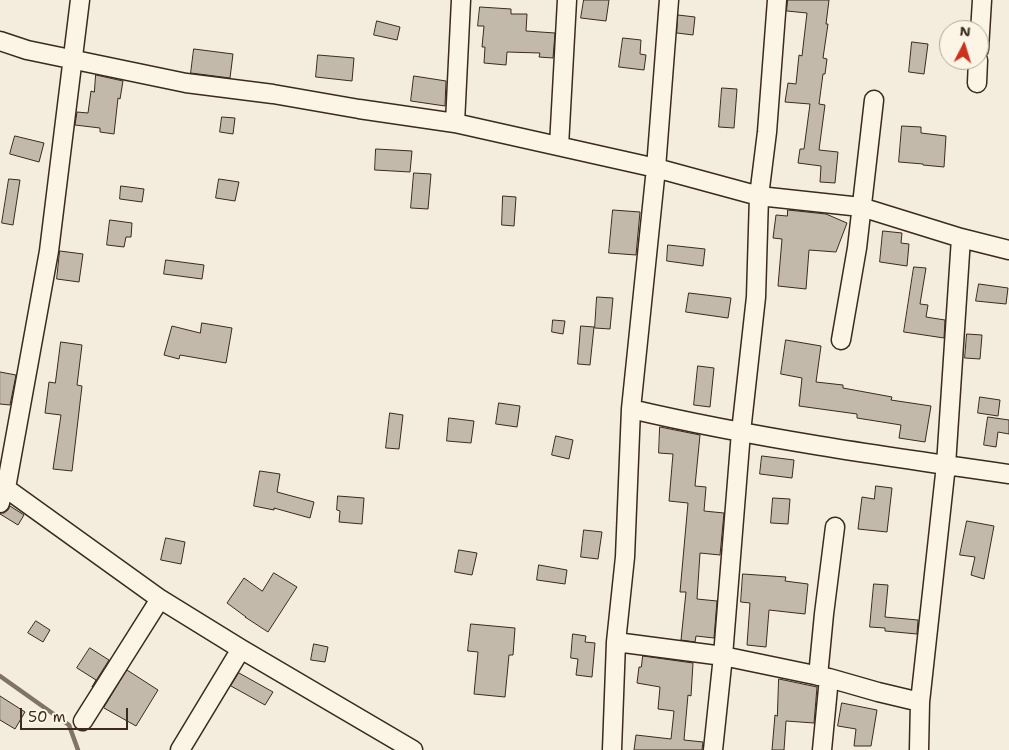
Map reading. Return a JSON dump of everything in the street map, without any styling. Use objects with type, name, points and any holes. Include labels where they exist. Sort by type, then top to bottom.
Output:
[{"type":"street","points":[[80,0],[49,251],[2,492],[160,599],[413,750]]},
{"type":"street","points":[[455,123],[462,0]]},
{"type":"street","points":[[559,146],[567,0]]},
{"type":"street","points":[[612,750],[616,642],[625,557],[630,410],[656,168],[669,0]]},
{"type":"street","points":[[713,750],[741,432],[756,297],[760,196],[777,0]]},
{"type":"street","points":[[981,20],[982,0]]},
{"type":"street","points":[[0,41],[27,50],[186,83],[274,94],[455,123],[656,168],[760,196],[862,207],[961,238],[1009,250]]},
{"type":"street","points":[[977,83],[978,70]]},
{"type":"street","points":[[841,340],[857,248],[874,100]]},
{"type":"street","points":[[919,750],[920,702],[946,465],[961,238]]},
{"type":"street","points":[[630,410],[741,432],[1009,474]]},
{"type":"street","points":[[822,750],[824,614],[835,527]]},
{"type":"street","points":[[83,721],[160,599]]},
{"type":"street","points":[[616,642],[722,656],[823,677],[920,702]]},
{"type":"street","points":[[180,750],[241,648]]},
{"type":"building","points":[[584,0],[609,0],[606,21],[581,18]]},
{"type":"building","points":[[788,0],[829,0],[823,58],[827,59],[819,104],[825,105],[819,150],[838,152],[835,183],[820,182],[821,166],[798,163],[800,149],[804,149],[810,104],[785,102],[788,83],[796,84],[799,55],[802,56],[807,13],[787,11]]},
{"type":"building","points":[[480,7],[511,9],[511,14],[527,14],[526,31],[555,33],[553,58],[539,57],[540,53],[507,52],[506,65],[484,63],[485,47],[482,47],[484,26],[478,26]]},
{"type":"building","points":[[678,15],[695,17],[693,35],[677,33]]},
{"type":"building","points":[[377,21],[400,27],[397,40],[374,35]]},
{"type":"building","points":[[623,38],[641,40],[640,54],[646,55],[644,70],[619,67]]},
{"type":"building","points":[[912,42],[928,44],[924,74],[909,72]]},
{"type":"building","points":[[194,49],[233,54],[230,78],[191,73]]},
{"type":"building","points":[[318,55],[354,58],[352,81],[316,77]]},
{"type":"building","points":[[96,75],[123,81],[120,99],[118,98],[114,134],[100,132],[100,128],[75,125],[77,112],[88,113],[91,91],[94,92]]},
{"type":"building","points":[[414,76],[446,81],[445,106],[411,101]]},
{"type":"building","points":[[722,88],[737,89],[734,128],[719,127]]},
{"type":"building","points":[[222,117],[235,118],[233,134],[220,132]]},
{"type":"building","points":[[902,126],[921,127],[921,133],[946,136],[944,167],[899,162]]},
{"type":"building","points":[[15,136],[44,143],[39,162],[10,154]]},
{"type":"building","points":[[376,149],[412,151],[410,172],[375,170]]},
{"type":"building","points":[[414,173],[431,174],[428,209],[411,208]]},
{"type":"building","points":[[9,179],[20,180],[13,225],[2,223]]},
{"type":"building","points":[[219,179],[239,182],[235,201],[216,198]]},
{"type":"building","points":[[121,186],[144,189],[142,202],[120,199]]},
{"type":"building","points":[[503,196],[516,197],[514,226],[502,225]]},
{"type":"building","points":[[613,210],[640,212],[636,255],[609,253]]},
{"type":"building","points":[[788,210],[826,214],[847,223],[836,252],[809,250],[806,289],[778,286],[782,239],[773,238],[776,215],[787,216]]},
{"type":"building","points":[[110,220],[132,223],[131,237],[126,237],[124,247],[107,245]]},
{"type":"building","points":[[883,231],[902,233],[901,243],[909,244],[907,266],[880,262]]},
{"type":"building","points":[[668,245],[705,249],[703,266],[667,261]]},
{"type":"building","points":[[60,251],[83,254],[79,282],[57,279]]},
{"type":"building","points":[[166,260],[204,265],[202,279],[164,274]]},
{"type":"building","points":[[914,267],[926,268],[920,304],[928,305],[926,317],[945,320],[944,338],[904,332]]},
{"type":"building","points":[[979,284],[1008,288],[1006,304],[976,301]]},
{"type":"building","points":[[689,293],[731,298],[728,318],[686,312]]},
{"type":"building","points":[[597,297],[613,298],[610,329],[595,328]]},
{"type":"building","points":[[553,320],[565,321],[563,334],[552,332]]},
{"type":"building","points":[[202,323],[232,328],[226,363],[180,355],[179,359],[164,355],[172,326],[200,333]]},
{"type":"building","points":[[581,326],[594,327],[590,365],[578,364]]},
{"type":"building","points":[[967,334],[982,335],[980,359],[965,358]]},
{"type":"building","points":[[786,340],[821,346],[816,382],[843,385],[843,388],[892,397],[891,400],[931,406],[925,442],[899,438],[901,425],[857,418],[857,414],[799,406],[802,378],[781,374]]},
{"type":"building","points":[[61,342],[82,345],[77,385],[82,386],[72,471],[53,469],[61,415],[45,413],[49,382],[55,383]]},
{"type":"building","points":[[698,366],[714,368],[710,407],[694,405]]},
{"type":"building","points":[[0,372],[16,375],[10,405],[0,404]]},
{"type":"building","points":[[980,397],[1000,400],[998,416],[978,413]]},
{"type":"building","points":[[499,403],[520,406],[517,427],[496,424]]},
{"type":"building","points":[[390,413],[403,415],[399,449],[386,448]]},
{"type":"building","points":[[988,417],[1009,420],[1009,434],[998,432],[996,447],[984,445]]},
{"type":"building","points":[[449,418],[474,421],[471,443],[447,441]]},
{"type":"building","points":[[660,427],[700,435],[695,486],[706,487],[704,511],[724,513],[720,555],[700,553],[697,599],[717,601],[714,638],[696,636],[695,642],[681,640],[686,592],[680,592],[688,503],[669,501],[673,454],[659,453]]},
{"type":"building","points":[[556,436],[573,440],[569,459],[552,455]]},
{"type":"building","points":[[762,456],[794,460],[792,478],[760,474]]},
{"type":"building","points":[[260,471],[280,474],[277,492],[314,502],[310,518],[274,508],[274,510],[254,506]]},
{"type":"building","points":[[876,486],[892,488],[887,532],[858,529],[862,497],[874,499]]},
{"type":"building","points":[[338,496],[364,498],[362,524],[339,522],[340,511],[337,510]]},
{"type":"building","points":[[773,498],[790,499],[788,524],[771,523]]},
{"type":"building","points":[[10,506],[24,515],[18,525],[0,514],[8,510]]},
{"type":"building","points":[[967,521],[994,526],[984,579],[971,575],[975,557],[960,555]]},
{"type":"building","points":[[584,530],[602,532],[598,559],[581,557]]},
{"type":"building","points":[[166,538],[185,542],[181,564],[161,560]]},
{"type":"building","points":[[459,550],[477,553],[472,575],[455,572]]},
{"type":"building","points":[[539,565],[567,570],[565,584],[537,580]]},
{"type":"building","points":[[274,573],[297,587],[268,632],[227,603],[244,578],[262,591]]},
{"type":"building","points":[[743,574],[786,577],[785,581],[808,584],[805,614],[769,610],[766,647],[747,645],[750,603],[741,602]]},
{"type":"building","points":[[874,584],[888,585],[885,617],[918,620],[917,634],[885,631],[885,628],[870,627]]},
{"type":"building","points":[[36,621],[50,630],[43,642],[28,633]]},
{"type":"building","points":[[471,624],[515,628],[513,655],[509,655],[505,697],[474,694],[478,652],[468,651]]},
{"type":"building","points":[[573,634],[586,636],[585,642],[595,643],[592,677],[576,675],[578,659],[571,658]]},
{"type":"building","points":[[314,644],[328,647],[325,662],[311,660]]},
{"type":"building","points":[[90,648],[109,660],[92,687],[96,680],[77,668]]},
{"type":"building","points":[[643,656],[693,663],[691,696],[688,695],[684,740],[703,742],[702,750],[634,750],[636,735],[671,739],[674,711],[658,709],[660,687],[637,683],[639,667],[641,667]]},
{"type":"building","points":[[127,670],[158,690],[136,726],[104,708]]},
{"type":"building","points":[[239,673],[273,692],[265,705],[231,686]]},
{"type":"building","points":[[779,679],[817,687],[814,723],[786,721],[784,750],[772,750],[775,715],[777,716]]},
{"type":"building","points":[[0,696],[25,712],[15,729],[0,720]]},
{"type":"building","points":[[842,703],[877,710],[871,746],[854,746],[856,729],[838,726]]},
{"type":"waterway","points":[[0,676],[69,725],[78,750]]}]
